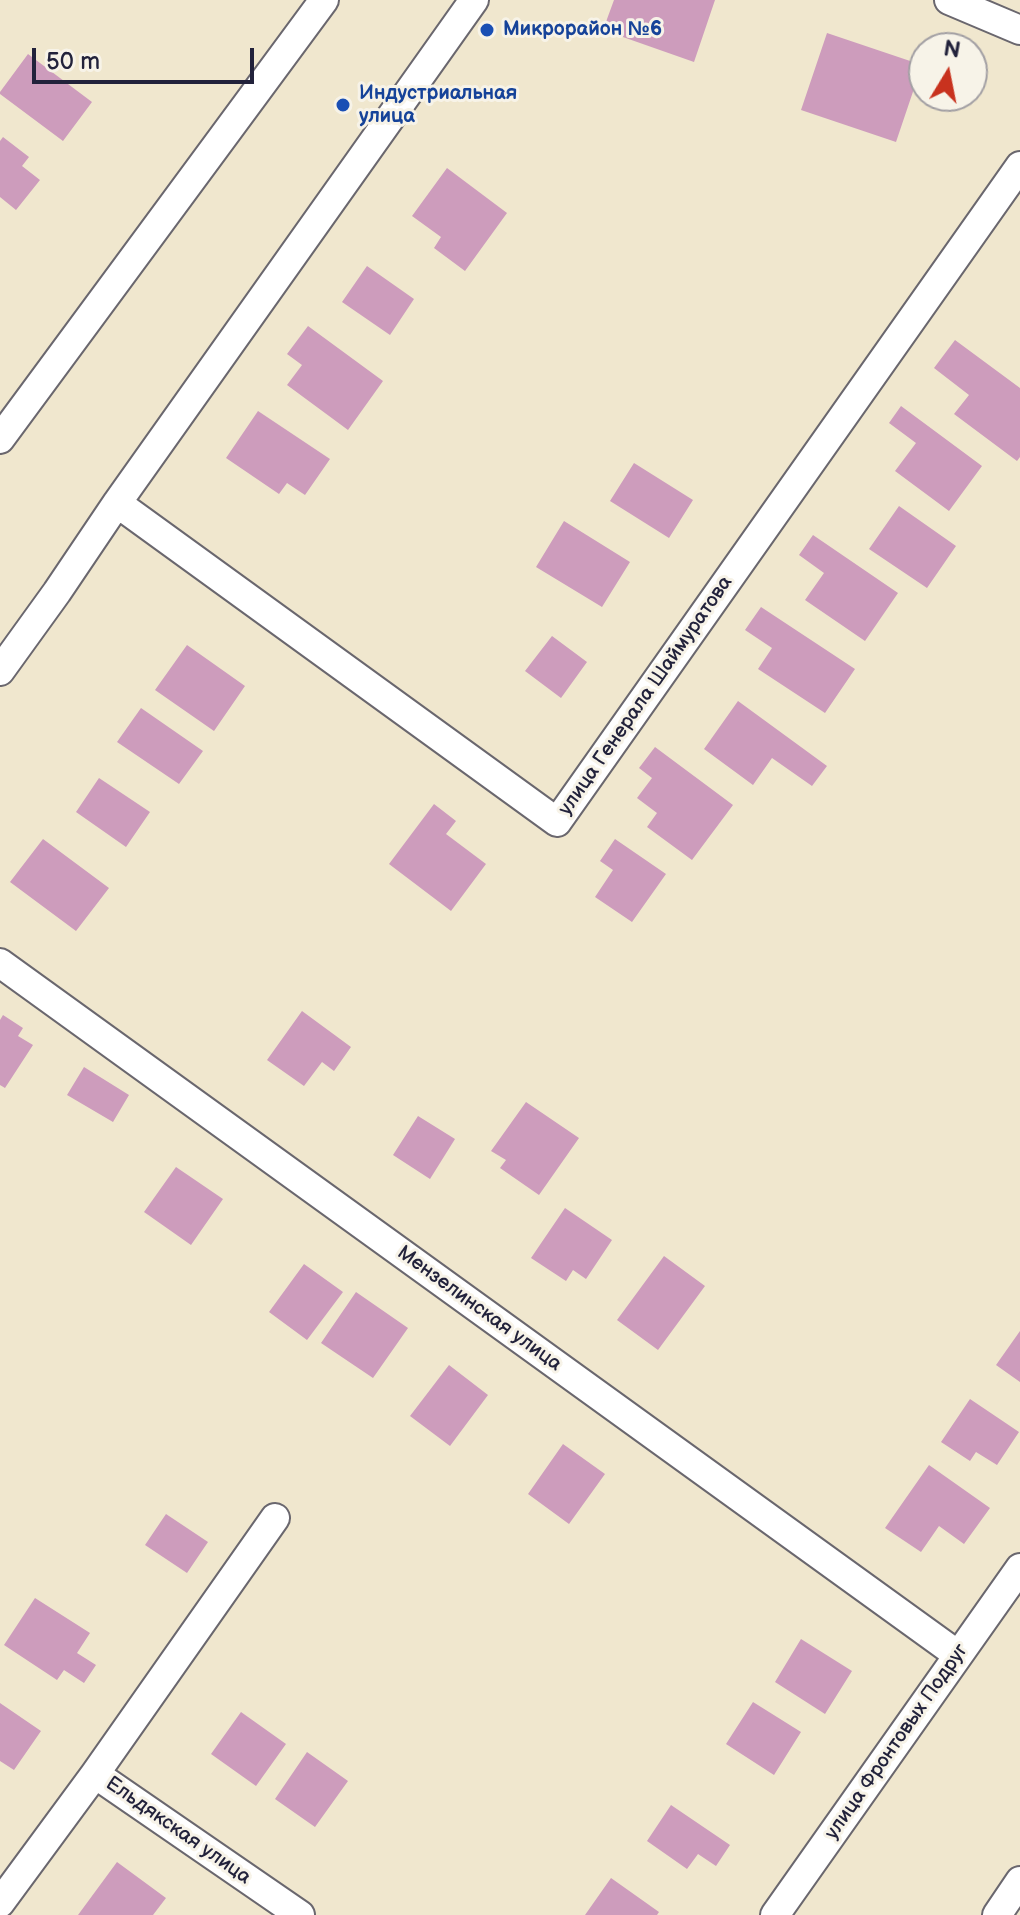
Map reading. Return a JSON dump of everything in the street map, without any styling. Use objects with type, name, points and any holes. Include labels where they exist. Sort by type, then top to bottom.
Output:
[{"type":"street","points":[[0,439],[324,0]]},
{"type":"street","points":[[0,671],[474,0]]},
{"type":"street","points":[[949,0],[1020,30]]},
{"type":"street","name":"улица Генерала Шаймуратова","points":[[117,503],[557,822],[1020,166]]},
{"type":"street","name":"Мензелинская улица","points":[[0,963],[958,1655]]},
{"type":"street","points":[[0,1903],[275,1518]]},
{"type":"street","name":"улица Фронтовых Подруг","points":[[775,1915],[1020,1568]]},
{"type":"street","name":"Ельдякская улица","points":[[95,1774],[300,1915]]},
{"type":"street","points":[[997,1915],[1020,1881]]},
{"type":"building","points":[[614,0],[715,0],[694,62],[603,30]]},
{"type":"building","points":[[827,33],[908,60],[908,106],[896,142],[801,110]]},
{"type":"building","points":[[28,54],[92,102],[63,141],[0,94]]},
{"type":"building","points":[[3,137],[29,157],[22,166],[40,180],[16,210],[0,197],[0,141]]},
{"type":"building","points":[[447,168],[507,213],[465,271],[434,248],[441,237],[412,216]]},
{"type":"building","points":[[367,266],[414,299],[390,335],[342,302]]},
{"type":"building","points":[[308,326],[383,381],[348,430],[287,385],[302,365],[287,354]]},
{"type":"building","points":[[955,340],[1020,388],[1020,457],[1017,461],[954,414],[969,395],[934,368]]},
{"type":"building","points":[[901,406],[982,466],[949,511],[895,471],[916,443],[889,423]]},
{"type":"building","points":[[258,411],[330,459],[305,495],[287,483],[279,494],[226,458]]},
{"type":"building","points":[[634,463],[693,500],[669,538],[610,501]]},
{"type":"building","points":[[899,506],[956,546],[927,588],[869,549]]},
{"type":"building","points":[[564,521],[630,562],[602,607],[536,567]]},
{"type":"building","points":[[813,535],[898,593],[865,641],[805,600],[824,573],[799,555]]},
{"type":"building","points":[[761,607],[855,669],[825,713],[758,669],[772,648],[745,630]]},
{"type":"building","points":[[552,636],[587,662],[561,698],[525,671]]},
{"type":"building","points":[[187,645],[245,686],[214,731],[155,690]]},
{"type":"building","points":[[738,701],[827,766],[812,786],[772,758],[753,785],[704,749]]},
{"type":"building","points":[[141,708],[203,751],[179,784],[117,742]]},
{"type":"building","points":[[655,747],[733,805],[692,860],[647,827],[657,813],[637,798],[652,778],[639,768]]},
{"type":"building","points":[[99,778],[150,812],[126,847],[76,812]]},
{"type":"building","points":[[434,804],[456,821],[446,834],[486,864],[451,911],[389,864]]},
{"type":"building","points":[[43,839],[109,888],[76,931],[10,882]]},
{"type":"building","points":[[615,839],[666,874],[632,922],[595,897],[613,870],[600,861]]},
{"type":"building","points":[[302,1011],[351,1047],[334,1071],[322,1062],[304,1086],[267,1060]]},
{"type":"building","points":[[3,1015],[23,1028],[18,1036],[33,1045],[5,1088],[0,1085],[0,1020]]},
{"type":"building","points":[[84,1067],[129,1095],[113,1122],[67,1095]]},
{"type":"building","points":[[526,1102],[579,1138],[539,1195],[500,1168],[506,1160],[491,1151]]},
{"type":"building","points":[[418,1116],[455,1139],[430,1179],[393,1155]]},
{"type":"building","points":[[176,1167],[223,1199],[191,1245],[144,1212]]},
{"type":"building","points":[[565,1208],[612,1240],[586,1279],[573,1270],[566,1281],[531,1258]]},
{"type":"building","points":[[664,1256],[705,1286],[658,1350],[617,1320]]},
{"type":"building","points":[[304,1264],[343,1292],[307,1340],[269,1312]]},
{"type":"building","points":[[356,1292],[408,1328],[373,1378],[321,1343]]},
{"type":"building","points":[[1020,1331],[1020,1382],[996,1365]]},
{"type":"building","points":[[449,1365],[488,1395],[450,1446],[410,1416]]},
{"type":"building","points":[[970,1399],[1019,1432],[997,1465],[976,1452],[970,1461],[941,1442]]},
{"type":"building","points":[[563,1444],[605,1474],[569,1524],[528,1494]]},
{"type":"building","points":[[929,1465],[990,1508],[964,1544],[939,1526],[921,1552],[885,1528]]},
{"type":"building","points":[[166,1514],[208,1542],[187,1573],[145,1545]]},
{"type":"building","points":[[35,1598],[90,1633],[77,1653],[96,1665],[84,1683],[64,1670],[57,1680],[4,1645]]},
{"type":"building","points":[[801,1639],[852,1671],[825,1714],[775,1682]]},
{"type":"building","points":[[753,1702],[801,1732],[774,1775],[726,1744]]},
{"type":"building","points":[[0,1703],[41,1731],[14,1770],[0,1761]]},
{"type":"building","points":[[241,1712],[286,1744],[256,1786],[211,1754]]},
{"type":"building","points":[[307,1752],[348,1781],[315,1827],[275,1799]]},
{"type":"building","points":[[671,1805],[730,1845],[716,1866],[698,1854],[687,1869],[647,1841]]},
{"type":"building","points":[[117,1862],[166,1898],[153,1915],[78,1915]]},
{"type":"building","points":[[611,1878],[659,1912],[657,1915],[585,1915]]},
{"type":"place","name":"Микрорайон №6","points":[[487,30]]},
{"type":"place","name":"Индустриальная улица","points":[[343,105]]}]
